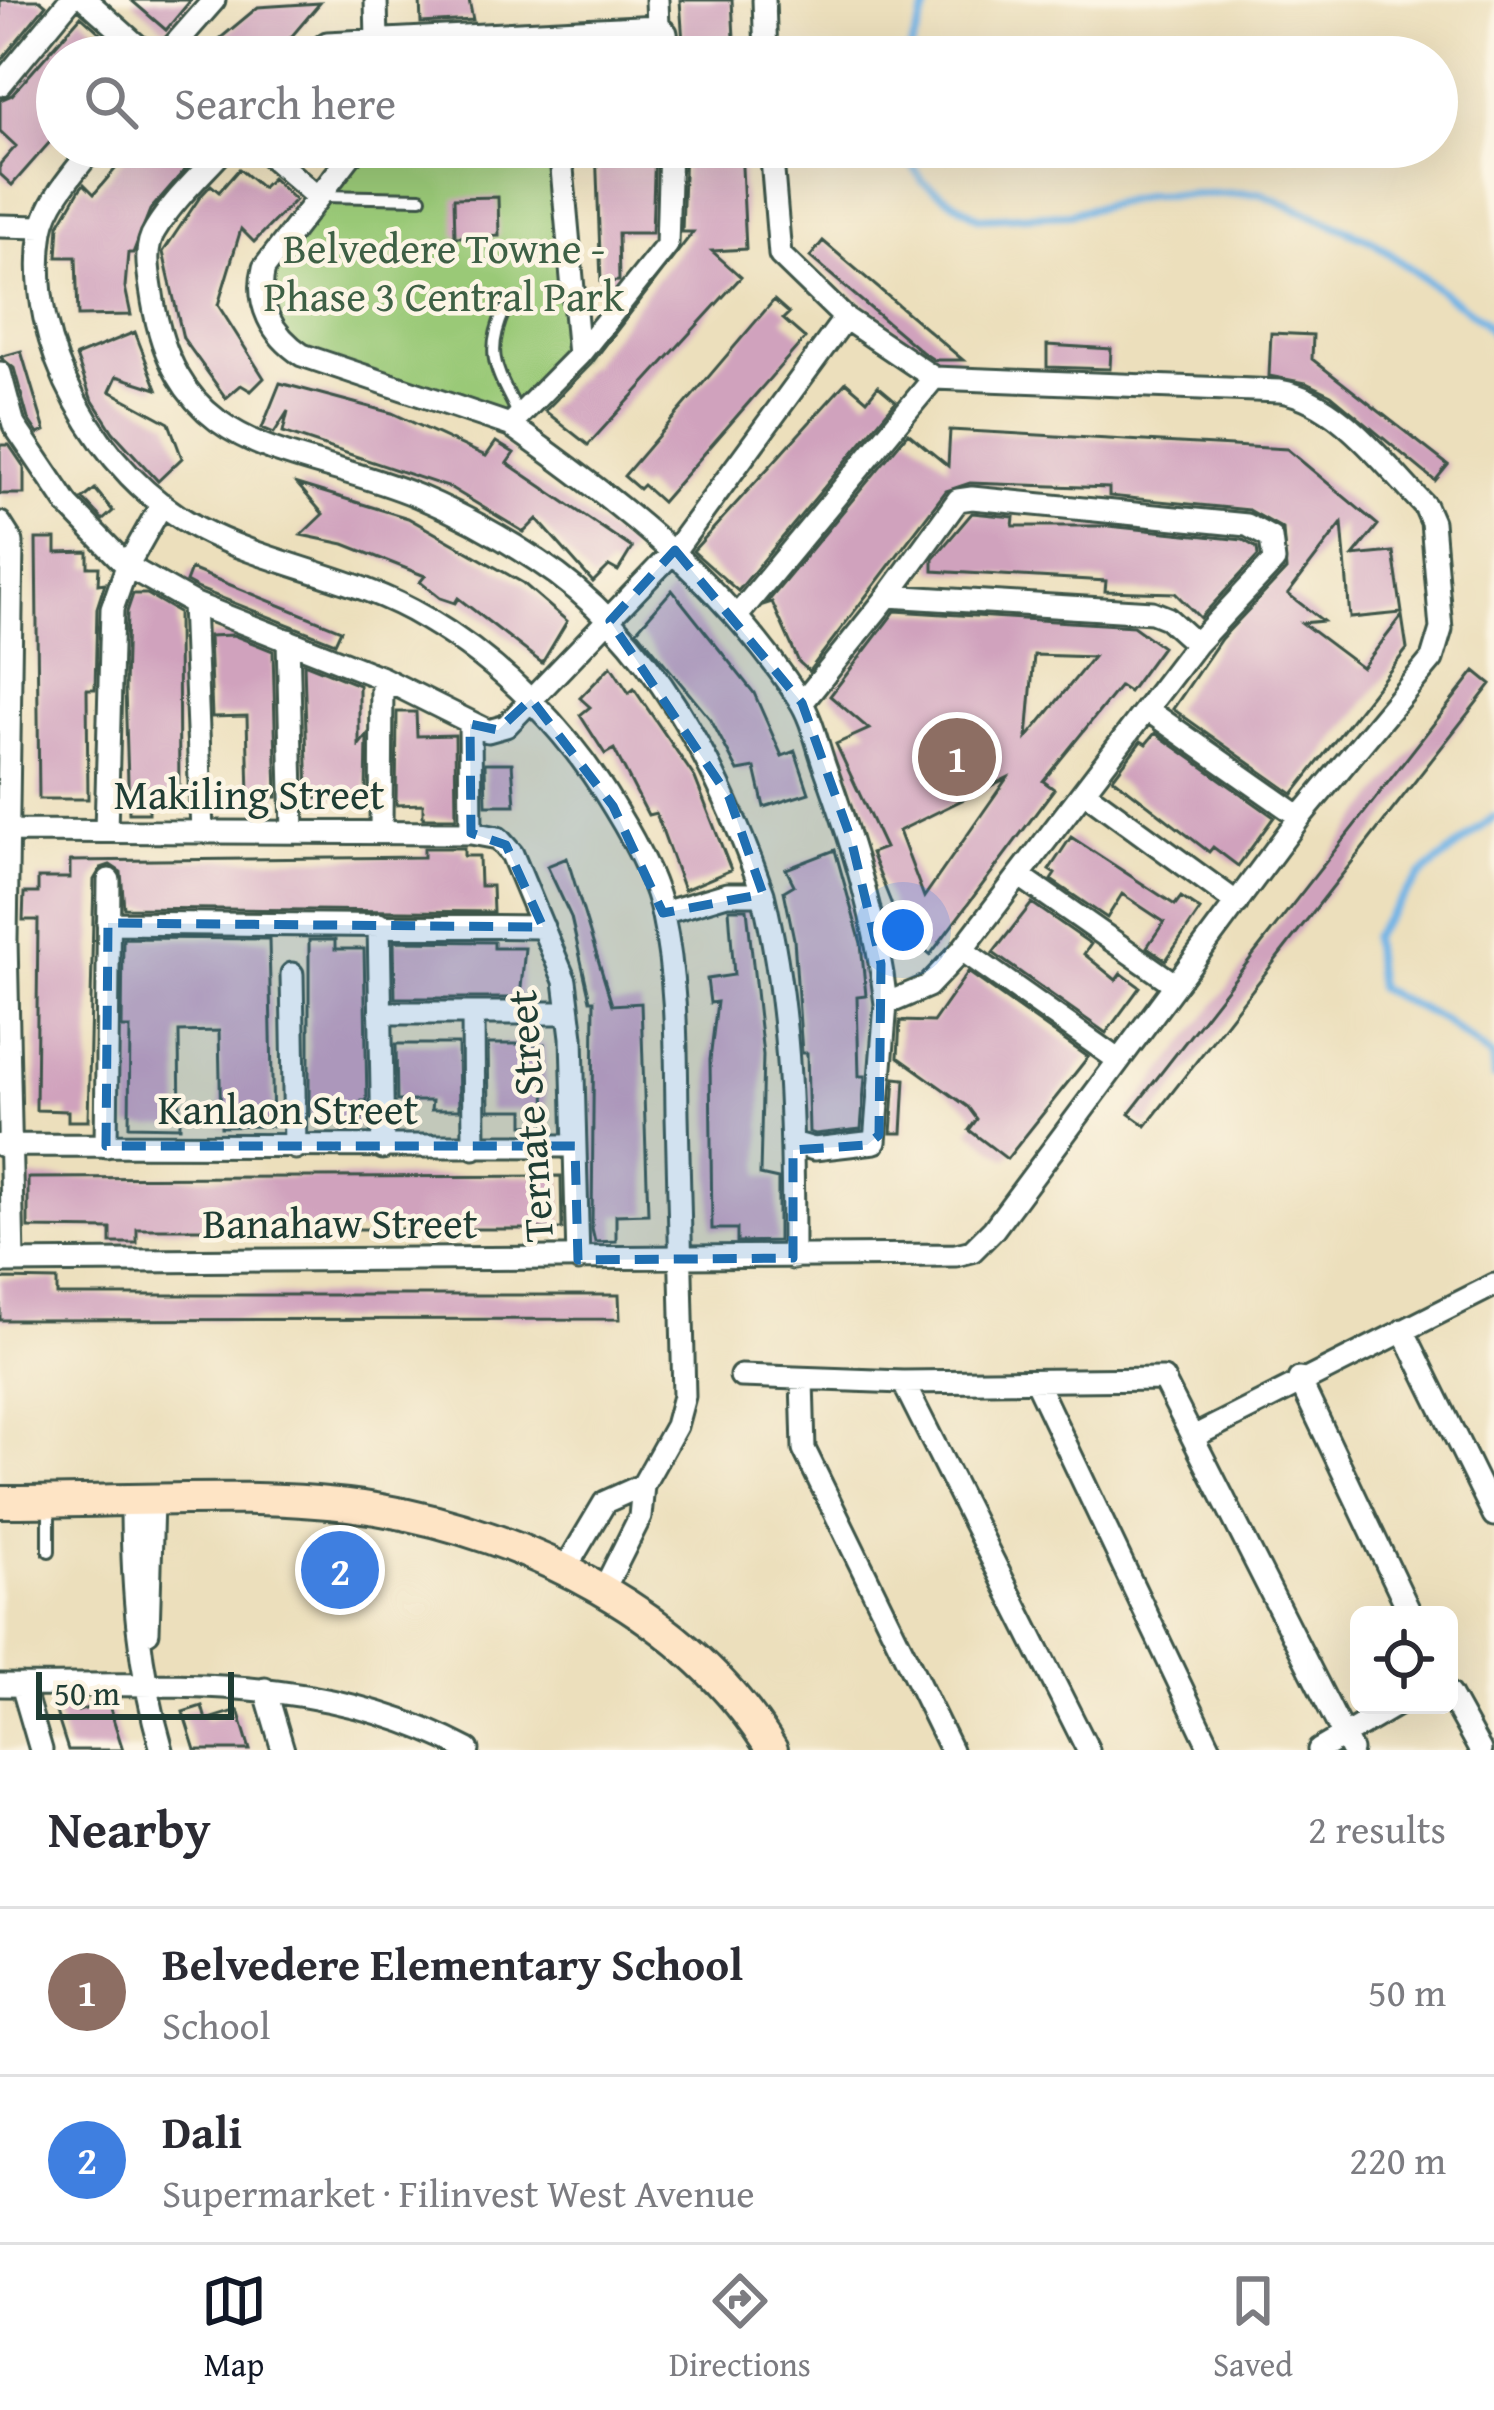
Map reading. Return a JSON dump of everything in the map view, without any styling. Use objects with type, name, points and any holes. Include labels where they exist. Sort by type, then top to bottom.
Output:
[{"type":"street","points":[[40,36],[70,0]]},
{"type":"street","points":[[86,0],[126,36]]},
{"type":"street","points":[[182,36],[214,0]]},
{"type":"street","points":[[376,0],[376,36]]},
{"type":"street","points":[[657,0],[658,26]]},
{"type":"street","points":[[764,0],[765,36]]},
{"type":"street","points":[[470,36],[658,26],[666,36]]},
{"type":"street","points":[[0,85],[36,41]]},
{"type":"street","points":[[78,168],[42,227],[47,313],[71,393],[105,450],[162,504],[248,550],[425,617],[531,699],[577,751],[613,806],[663,913],[675,1030],[682,1412],[643,1485],[640,1517],[603,1591]]},
{"type":"street","points":[[208,168],[152,233],[148,267],[156,315],[185,391],[246,439],[284,457],[419,496],[539,561],[610,621],[676,708],[729,797],[763,894],[784,1003],[793,1143],[793,1258]]},
{"type":"street","points":[[284,168],[316,196]]},
{"type":"street","points":[[339,168],[264,268],[258,290],[285,344],[302,356],[514,421],[675,550],[737,616],[802,703],[857,860],[874,926],[886,1004],[875,1142],[814,1149],[793,1143]]},
{"type":"street","points":[[562,168],[579,355]]},
{"type":"street","points":[[514,421],[579,355],[667,245],[669,168]]},
{"type":"street","points":[[773,168],[780,255],[845,318],[934,378],[1295,394],[1334,415],[1425,506],[1432,522],[1439,645],[1422,674],[1300,817],[1118,1060],[962,950]]},
{"type":"street","points":[[0,226],[42,227]]},
{"type":"street","points":[[0,373],[7,424],[68,505],[127,566],[194,603],[382,678],[470,724],[497,730],[610,621],[675,550],[845,318]]},
{"type":"street","points":[[737,616],[934,378]]},
{"type":"street","points":[[802,703],[958,500],[1246,526],[1271,538],[1274,561],[1196,644],[962,950],[928,986],[886,1004]]},
{"type":"street","points":[[106,831],[112,608],[127,566],[162,504]]},
{"type":"street","points":[[3,526],[12,542],[3,940],[6,1262]]},
{"type":"street","points":[[888,596],[1152,613],[1167,618],[1196,644]]},
{"type":"street","points":[[194,603],[202,832]]},
{"type":"street","points":[[288,640],[293,832]]},
{"type":"street","points":[[381,832],[382,678]]},
{"type":"street","points":[[1149,711],[1300,817]]},
{"type":"street","points":[[470,724],[471,832]]},
{"type":"street","points":[[1086,793],[1237,903]]},
{"type":"street","name":"Makiling Street","points":[[4,831],[471,832],[498,838]]},
{"type":"street","name":"Ternate Street","points":[[498,838],[512,854],[565,981],[578,1260]]},
{"type":"street","points":[[1021,877],[1173,983]]},
{"type":"street","points":[[106,1146],[109,880]]},
{"type":"street","points":[[663,913],[727,894],[763,894]]},
{"type":"street","points":[[108,922],[543,927]]},
{"type":"street","points":[[379,924],[382,1148]]},
{"type":"street","points":[[292,974],[295,1148]]},
{"type":"street","points":[[380,1012],[569,1012]]},
{"type":"street","points":[[473,1012],[474,1148]]},
{"type":"street","name":"Banahaw Street","points":[[6,1262],[681,1260],[972,1251],[993,1230],[1118,1060]]},
{"type":"street","name":"Kanlaon Street","points":[[5,1144],[575,1146]]},
{"type":"street","points":[[1195,1436],[1299,1379],[1494,1285]]},
{"type":"street","points":[[1403,1330],[1494,1515]]},
{"type":"street","points":[[741,1376],[903,1382],[1162,1379],[1348,1743]]},
{"type":"street","points":[[1299,1379],[1407,1606]]},
{"type":"street","points":[[802,1380],[804,1449],[951,1750]]},
{"type":"street","points":[[903,1382],[1088,1750]]},
{"type":"street","points":[[1036,1382],[1211,1750]]},
{"type":"street","points":[[565,1569],[605,1502],[643,1485]]},
{"type":"street","points":[[0,1502],[314,1502],[439,1523],[565,1569],[603,1591],[705,1667],[772,1750]]},
{"type":"street","points":[[142,1502],[143,1687],[162,1750]]},
{"type":"street","points":[[41,1750],[11,1685],[265,1689],[371,1706],[468,1750]]},
{"type":"street","points":[[265,1689],[283,1750]]},
{"type":"street","points":[[1458,1710],[1480,1750]]},
{"type":"street","points":[[1319,1750],[1348,1743],[1385,1714]]},
{"type":"lane","points":[[316,196],[421,198]]},
{"type":"lane","points":[[504,311],[491,355],[514,421]]},
{"type":"lane","points":[[49,1502],[49,1551]]},
{"type":"highlighted area","points":[[675,550],[802,703],[851,839],[881,964],[879,1135],[867,1145],[793,1150],[793,1258],[578,1260],[575,1146],[106,1146],[108,923],[543,927],[506,845],[471,833],[470,724],[498,730],[531,699],[613,806],[663,913],[763,894],[729,797],[610,621]]},
{"type":"green space","name":"Belvedere Towne - Phase 3 Central Park","points":[[341,168],[557,168],[579,355],[510,425],[285,344],[264,268]]},
{"type":"building","points":[[0,0],[40,0],[46,5],[0,61]]},
{"type":"building","points":[[131,0],[191,0],[166,30]]},
{"type":"building","points":[[420,0],[469,0],[473,20],[421,23]]},
{"type":"building","points":[[680,0],[732,0],[734,36],[683,36]]},
{"type":"building","points":[[320,3],[292,36],[223,36],[258,7]]},
{"type":"building","points":[[81,16],[100,33],[98,36],[64,36]]},
{"type":"building","points":[[36,68],[36,158],[12,185],[0,174],[0,164],[16,146],[0,131],[0,100],[12,95]]},
{"type":"building","points":[[116,168],[186,168],[150,210],[133,253],[128,253],[125,287],[131,315],[78,316],[76,257],[57,257],[59,225],[84,184],[94,194]]},
{"type":"building","points":[[597,168],[654,168],[652,233],[618,233],[619,281],[601,282]]},
{"type":"building","points":[[684,168],[742,168],[746,249],[712,251],[741,277],[588,445],[545,411],[591,364],[693,232],[682,232]]},
{"type":"building","points":[[239,169],[262,188],[272,178],[295,200],[254,242],[241,229],[218,305],[264,378],[251,391],[241,385],[226,398],[183,338],[163,252],[200,197],[211,185],[219,192]]},
{"type":"building","points":[[498,197],[499,236],[455,237],[454,198]]},
{"type":"building","points":[[823,241],[963,360],[934,360],[922,352],[810,257]]},
{"type":"building","points":[[774,300],[789,313],[783,319],[805,338],[662,502],[643,485],[639,489],[624,476]]},
{"type":"building","points":[[135,332],[157,389],[117,376],[110,391],[169,423],[182,458],[158,481],[113,432],[91,398],[76,356]]},
{"type":"building","points":[[1271,333],[1313,335],[1312,359],[1448,465],[1435,481],[1331,395],[1306,383],[1269,376]]},
{"type":"building","points":[[1047,345],[1111,349],[1110,369],[1047,367]]},
{"type":"building","points":[[21,351],[45,431],[38,434],[28,419],[14,368],[0,357]]},
{"type":"building","points":[[846,382],[867,400],[878,386],[896,401],[738,591],[693,551]]},
{"type":"building","points":[[280,383],[392,413],[486,456],[496,442],[514,453],[507,463],[632,548],[618,571],[609,566],[593,582],[537,519],[524,532],[451,488],[283,432],[288,411],[274,433],[262,428]]},
{"type":"building","points":[[950,430],[1287,449],[1378,525],[1353,556],[1393,552],[1402,613],[1350,618],[1342,523],[1288,594],[1323,621],[1302,623],[1362,668],[1402,616],[1407,649],[1293,794],[1173,709],[1221,639],[1286,570],[1283,529],[1249,510],[1109,496],[1109,488],[970,483],[946,491],[809,671],[799,662],[772,602],[766,604],[908,433],[948,466]]},
{"type":"building","points":[[0,445],[9,445],[24,467],[24,494],[0,494]]},
{"type":"building","points":[[297,484],[408,518],[523,583],[567,621],[542,663],[458,598],[455,603],[440,598],[420,582],[425,576],[344,544],[301,535],[323,514]]},
{"type":"building","points":[[95,489],[113,511],[103,520],[83,499]]},
{"type":"building","points":[[972,513],[1014,517],[1013,526],[1108,526],[1243,540],[1257,548],[1258,556],[1200,618],[1175,593],[1105,591],[1106,581],[933,571],[933,559]]},
{"type":"building","points":[[36,539],[56,539],[56,553],[88,552],[88,567],[99,567],[98,584],[105,583],[97,608],[95,689],[87,689],[88,799],[39,799]]},
{"type":"building","points":[[191,569],[341,630],[335,643],[199,589],[186,582]]},
{"type":"building","points":[[672,590],[754,693],[782,756],[795,751],[809,793],[764,807],[755,768],[738,771],[711,720],[637,630]]},
{"type":"building","points":[[133,594],[147,594],[178,612],[179,798],[149,798],[149,813],[129,813],[125,689],[127,612]]},
{"type":"building","points":[[895,611],[1133,626],[1162,647],[1129,692],[1120,686],[1043,781],[1054,789],[930,955],[904,935],[871,853],[885,848],[836,744],[869,729],[830,696]],"holes":[[[1034,655],[1093,657],[1027,738]],[[1007,778],[924,897],[899,831]]]},
{"type":"building","points":[[233,635],[273,651],[277,797],[249,798],[247,716],[212,717],[209,636]]},
{"type":"building","points":[[304,663],[359,685],[359,745],[367,735],[366,795],[308,799]]},
{"type":"building","points":[[611,666],[629,693],[634,689],[695,778],[731,870],[684,890],[656,813],[648,815],[614,749],[605,754],[580,715],[590,707],[580,698]]},
{"type":"building","points":[[1475,671],[1491,684],[1146,1126],[1129,1114]]},
{"type":"building","points":[[397,712],[416,712],[417,736],[455,735],[456,818],[423,818],[423,804],[396,805]]},
{"type":"building","points":[[1155,733],[1274,817],[1238,866],[1213,847],[1209,852],[1113,778],[1141,741],[1146,744]]},
{"type":"building","points":[[485,763],[512,763],[515,805],[486,805]]},
{"type":"building","points":[[1071,837],[1175,905],[1181,897],[1200,910],[1166,960],[1147,947],[1164,922],[1122,894],[1107,918],[1051,880],[1055,874],[1049,870]]},
{"type":"building","points":[[424,848],[464,848],[464,856],[479,856],[480,886],[492,886],[493,912],[124,908],[121,872],[110,865],[101,868],[94,880],[88,1121],[68,1121],[68,1111],[36,1110],[38,920],[23,920],[24,893],[38,893],[38,878],[70,878],[70,861],[424,857]]},
{"type":"building","points":[[835,850],[861,943],[866,996],[857,997],[859,1076],[865,1076],[861,1129],[815,1134],[809,1132],[807,1053],[802,1053],[794,939],[784,891],[794,885],[786,869]]},
{"type":"building","points":[[567,858],[612,1005],[641,1003],[648,1214],[616,1215],[616,1241],[595,1242],[592,1229],[594,1000],[590,1000],[571,917],[547,866]]},
{"type":"building","points":[[1032,903],[1091,944],[1084,954],[1116,980],[1121,973],[1140,987],[1106,1033],[993,953]]},
{"type":"building","points":[[729,909],[747,909],[763,1055],[760,1175],[778,1179],[778,1241],[737,1242],[737,1229],[712,1229],[710,1060],[717,1002],[710,1003],[707,979],[734,975]]},
{"type":"building","points":[[123,938],[269,939],[273,1126],[221,1127],[219,1031],[179,1032],[180,1127],[129,1126],[130,1028],[122,1028]]},
{"type":"building","points":[[309,940],[335,940],[335,949],[364,949],[367,1101],[362,1101],[361,1126],[340,1126],[340,1116],[309,1116]]},
{"type":"building","points":[[394,941],[494,942],[494,948],[525,948],[520,998],[395,998]]},
{"type":"building","points":[[968,972],[1088,1057],[1007,1159],[969,1130],[977,1119],[968,1107],[898,1057],[900,1021],[933,1022]]},
{"type":"building","points":[[396,1044],[458,1044],[459,1110],[431,1110],[432,1101],[397,1101]]},
{"type":"building","points":[[488,1044],[544,1044],[546,1124],[524,1125],[524,1110],[489,1110]]},
{"type":"building","points":[[895,1078],[905,1079],[902,1133],[891,1133]]},
{"type":"building","points":[[561,1176],[562,1229],[137,1229],[137,1243],[111,1243],[111,1229],[28,1228],[28,1178]]},
{"type":"building","points":[[0,1279],[57,1280],[57,1295],[619,1295],[620,1319],[0,1320]]},
{"type":"building","points":[[75,1700],[78,1711],[108,1702],[123,1750],[68,1750],[54,1706]]},
{"type":"building","points":[[202,1706],[206,1720],[238,1710],[250,1750],[195,1750],[183,1712]]},
{"type":"waterway","points":[[916,36],[929,0]]},
{"type":"waterway","points":[[915,168],[923,182],[979,218],[1069,214],[1148,195],[1260,193],[1372,241],[1483,321],[1494,335]]},
{"type":"waterway","points":[[1494,817],[1420,876],[1372,937],[1378,988],[1442,1019],[1492,1057],[1494,1077]]},
{"type":"place","name":"Belvedere Elementary School","points":[[957,757]]},
{"type":"place","name":"Dali","points":[[340,1570]]}]
